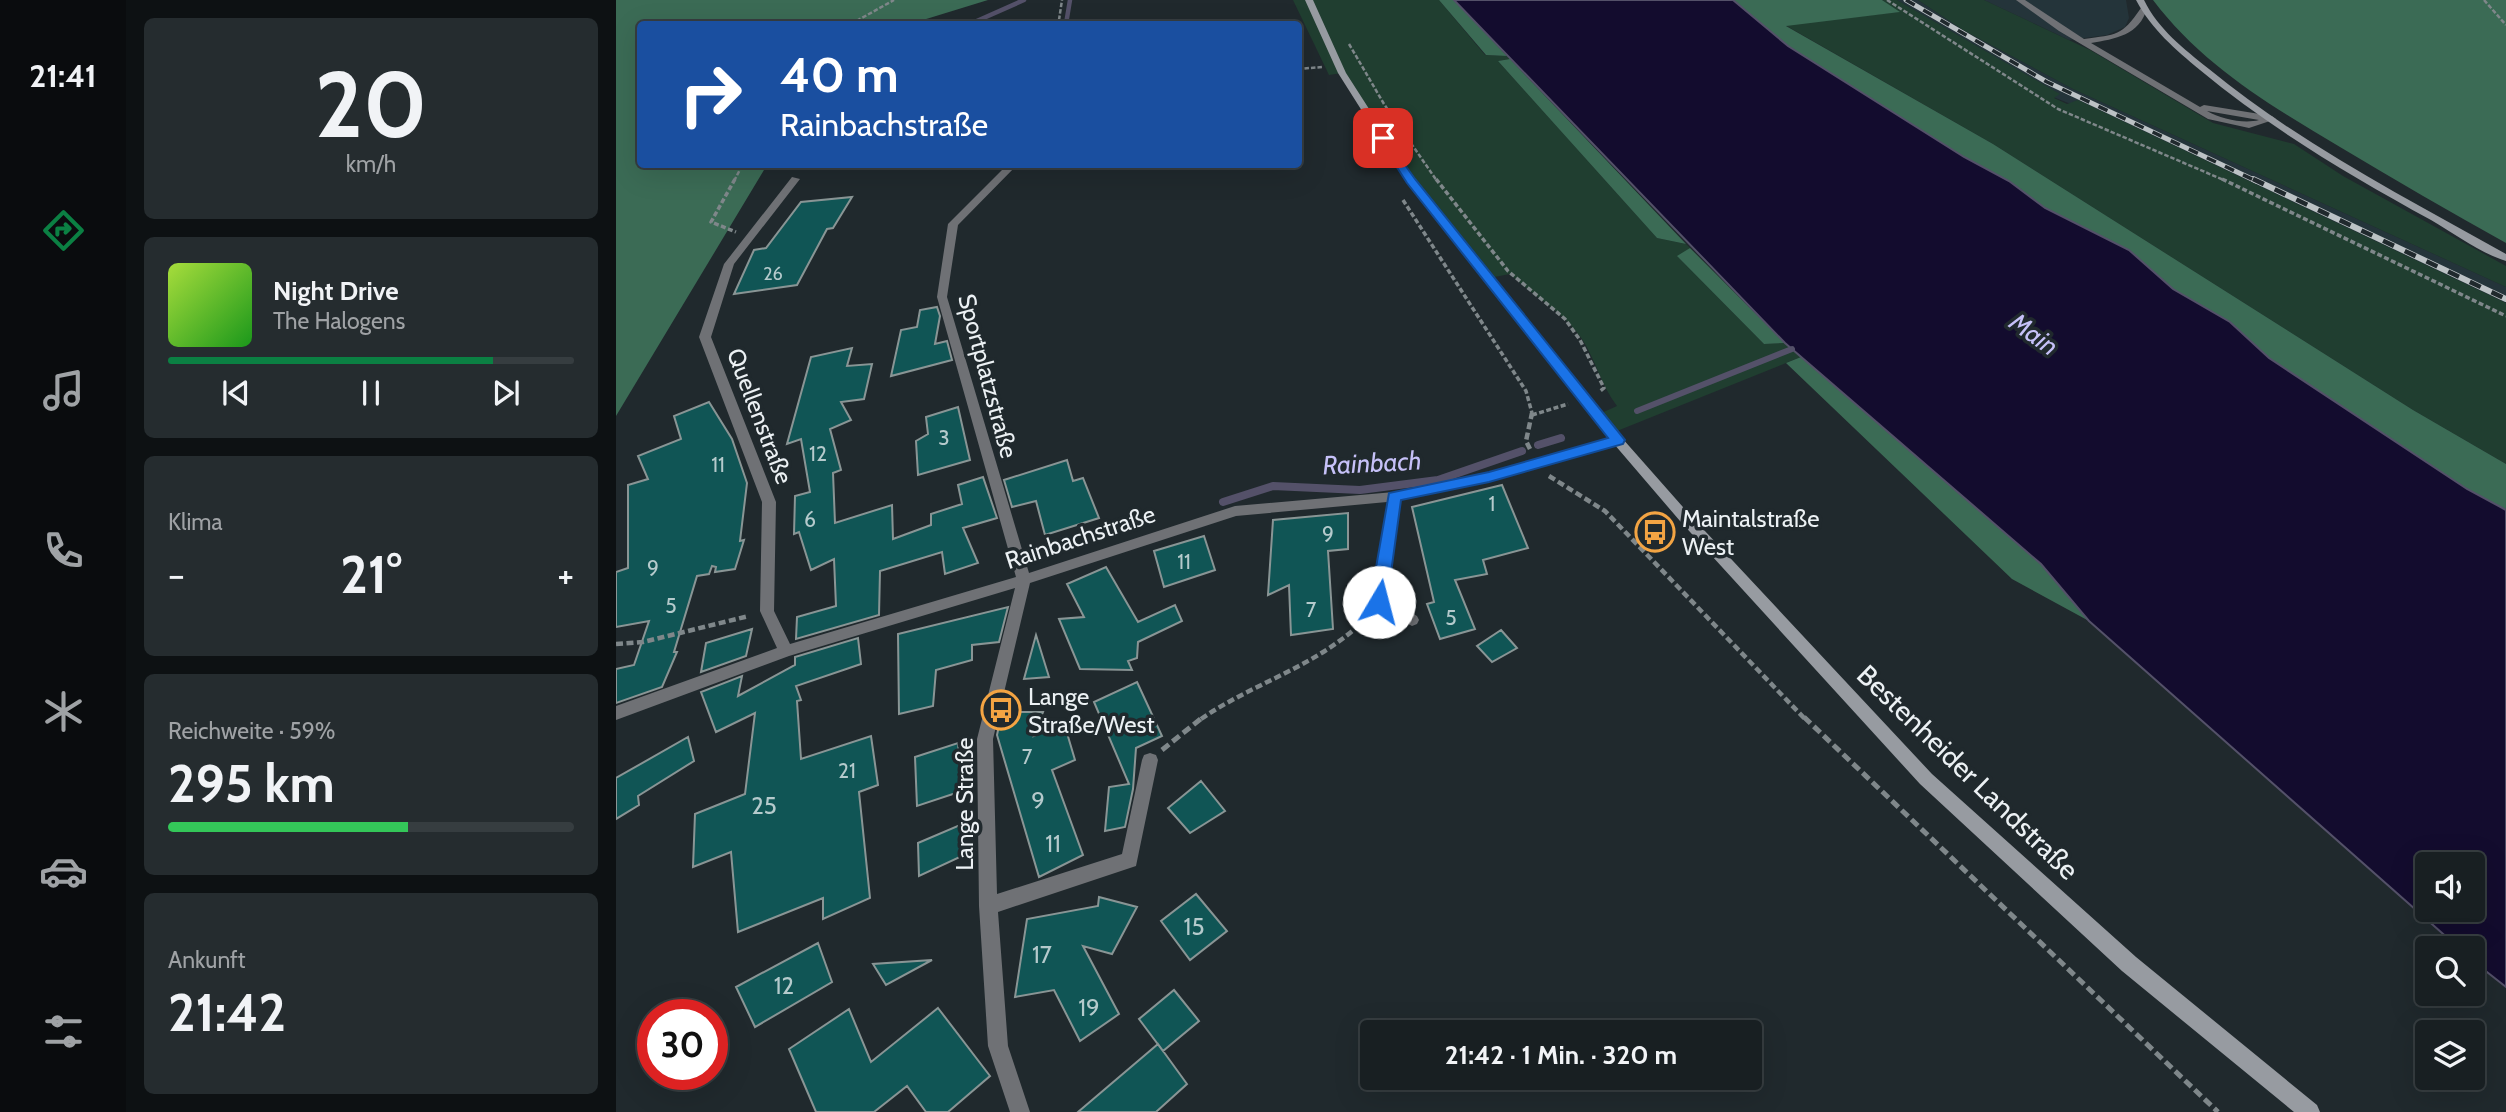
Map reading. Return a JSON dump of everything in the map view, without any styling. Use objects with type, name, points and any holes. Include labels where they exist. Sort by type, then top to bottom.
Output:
[{"type":"main road","name":"Bestenheider Landstraße","points":[[1309,0],[1342,73],[1410,180],[1618,440],[1859,710],[1926,779],[2129,964],[2310,1112]]},
{"type":"main road","points":[[2140,0],[2144,10],[2165,36],[2214,79],[2361,176],[2506,258]]},
{"type":"street","points":[[2020,0],[2211,117],[2239,125],[2272,119]]},
{"type":"street","points":[[2085,41],[2115,37],[2131,29],[2144,10]]},
{"type":"street","name":"Sportplatzstraße","points":[[1010,168],[953,224],[942,297],[1024,580]]},
{"type":"street","name":"Quellenstraße","points":[[786,651],[767,611],[769,502],[705,337],[729,264],[795,179]]},
{"type":"street","name":"Rainbachstraße","points":[[786,651],[1024,580],[1235,511],[1394,496],[1489,477],[1618,440]]},
{"type":"street","points":[[1394,496],[1379,602],[1412,620]]},
{"type":"street","name":"Lange Straße","points":[[1020,1112],[998,1046],[988,906],[985,739],[1024,580]]},
{"type":"street","points":[[616,713],[786,651]]},
{"type":"street","points":[[988,906],[1130,860],[1150,760]]},
{"type":"path","points":[[856,21],[894,0]]},
{"type":"path","points":[[1059,21],[1062,0]]},
{"type":"path","points":[[1887,0],[2058,109],[2226,181],[2506,316]]},
{"type":"path","points":[[2484,0],[2506,25]]},
{"type":"path","points":[[1320,59],[1329,75]]},
{"type":"path","points":[[1302,69],[1325,67]]},
{"type":"path","points":[[741,168],[711,222],[750,237]]},
{"type":"path","points":[[1399,193],[1526,391],[1532,413]]},
{"type":"path","points":[[1537,463],[1546,475],[1605,512],[1823,737],[2218,1112]]},
{"type":"path","points":[[1150,760],[1209,713],[1284,675],[1358,629],[1379,602]]},
{"type":"path","points":[[616,643],[643,642],[767,611]]},
{"type":"shaded area","points":[[1897,0],[1918,0],[1963,30],[2073,89],[2506,287],[2506,303],[2151,135],[2053,97],[2059,94]]},
{"type":"shaded area","points":[[1984,0],[2126,0],[2129,18],[2125,27],[2107,35],[2069,40]]},
{"type":"green space","points":[[616,0],[988,0],[920,21],[637,21],[637,168],[765,168],[616,416]]},
{"type":"green space","points":[[1293,0],[1439,0],[1485,55],[1507,56],[1510,59],[1498,61],[1657,238],[1686,244],[1690,248],[1678,257],[1764,344],[1785,343],[1801,357],[1612,433],[1597,415],[1617,406],[1582,339],[1557,312],[1510,274],[1489,278],[1410,180],[1342,73],[1329,75]]},
{"type":"green space","points":[[1439,0],[1454,0],[1507,56],[1486,55]]},
{"type":"green space","points":[[1733,0],[1882,0],[1900,12],[1786,26],[1993,144],[2413,410],[2506,464],[2506,510],[2467,489],[2269,358],[2230,322],[2173,289],[2129,250],[2045,208],[2009,181],[1964,157],[1788,46]]},
{"type":"green space","points":[[1882,0],[1897,0],[2060,94],[2054,98],[2067,104],[2078,100],[2506,303],[2506,464],[2413,410],[1993,144],[1785,25],[1899,12]]},
{"type":"green space","points":[[1918,0],[1984,0],[2090,50],[2213,123],[2294,144],[2343,176],[2506,266],[2506,287],[2073,89],[1963,30]]},
{"type":"green space","points":[[2153,0],[2506,0],[2506,243],[2381,172],[2263,100],[2193,45]]},
{"type":"green space","points":[[1510,59],[1686,244],[1657,238],[1498,61]]},
{"type":"green space","points":[[1690,248],[1785,343],[1764,344],[1677,256]]},
{"type":"green space","points":[[1801,357],[2041,564],[2089,621],[2012,579],[1786,363]]},
{"type":"water","name":"Main","points":[[1454,0],[1733,0],[1788,46],[1964,157],[2009,181],[2045,208],[2129,250],[2173,289],[2230,322],[2269,358],[2467,489],[2506,510],[2506,987],[2485,970],[2485,936],[2445,936],[2430,922],[2485,922],[2485,852],[2415,852],[2415,909],[2089,621],[2041,564],[1785,343]]},
{"type":"building","points":[[852,197],[833,228],[827,229],[797,285],[734,294],[754,250],[766,248],[801,202]]},
{"type":"building","points":[[937,307],[940,316],[935,344],[947,341],[952,360],[891,376],[901,330],[917,327],[920,310]]},
{"type":"building","points":[[852,348],[847,366],[872,364],[864,399],[841,402],[851,420],[830,429],[841,470],[833,473],[835,523],[892,505],[893,539],[931,525],[931,514],[962,504],[958,485],[983,477],[997,518],[963,528],[978,563],[945,574],[942,552],[880,571],[879,615],[796,639],[797,617],[836,606],[834,559],[811,570],[799,532],[794,534],[795,496],[810,492],[801,439],[787,444],[811,357]]},
{"type":"building","points":[[709,402],[732,439],[747,483],[740,541],[744,540],[735,569],[715,572],[716,567],[712,566],[709,574],[697,576],[674,652],[677,652],[662,687],[616,703],[616,669],[634,665],[649,621],[616,627],[616,572],[628,568],[628,485],[648,479],[638,456],[681,439],[674,416]]},
{"type":"building","points":[[958,407],[970,460],[918,475],[916,441],[928,434],[926,417]]},
{"type":"building","points":[[1067,460],[1073,481],[1083,478],[1099,518],[1045,535],[1036,501],[1012,507],[1004,480]]},
{"type":"building","points":[[1502,485],[1528,548],[1483,560],[1487,574],[1455,580],[1475,629],[1440,639],[1427,604],[1434,602],[1412,507]]},
{"type":"building","points":[[1348,513],[1348,549],[1328,551],[1333,629],[1291,635],[1289,585],[1268,595],[1273,520]]},
{"type":"building","points":[[1204,536],[1215,570],[1164,587],[1154,551]]},
{"type":"building","points":[[1106,567],[1138,622],[1175,605],[1182,621],[1138,642],[1137,658],[1128,661],[1132,670],[1080,669],[1059,619],[1084,617],[1067,584]]},
{"type":"building","points":[[1008,607],[999,642],[972,645],[972,660],[936,670],[933,706],[899,714],[898,634]]},
{"type":"building","points":[[752,629],[746,656],[701,672],[706,643]]},
{"type":"building","points":[[1501,630],[1517,648],[1492,662],[1477,646]]},
{"type":"building","points":[[1036,635],[1049,677],[1024,679]]},
{"type":"building","points":[[858,638],[861,664],[796,686],[801,700],[797,701],[801,759],[871,736],[878,785],[859,792],[870,898],[823,919],[823,898],[738,932],[731,852],[693,867],[695,814],[745,794],[755,713],[716,732],[701,692],[742,676],[738,696],[795,665],[795,657]]},
{"type":"building","points":[[1137,682],[1162,736],[1136,748],[1133,789],[1125,827],[1105,831],[1109,787],[1129,784],[1094,702]]},
{"type":"building","points":[[1002,712],[1043,712],[1034,736],[1064,723],[1075,760],[1052,770],[1083,855],[1039,877],[997,735]]},
{"type":"building","points":[[688,737],[694,761],[638,796],[639,805],[616,819],[616,778]]},
{"type":"building","points":[[958,743],[962,791],[917,806],[915,757]]},
{"type":"building","points":[[1201,781],[1225,811],[1190,833],[1168,808]]},
{"type":"building","points":[[967,822],[975,850],[919,876],[918,843]]},
{"type":"building","points":[[1196,894],[1227,931],[1190,960],[1161,921]]},
{"type":"building","points":[[1099,897],[1137,907],[1112,954],[1083,946],[1119,1014],[1080,1041],[1054,990],[1015,997],[1027,919],[1098,906]]},
{"type":"building","points":[[818,943],[832,982],[755,1027],[736,987]]},
{"type":"building","points":[[932,960],[886,985],[873,964]]},
{"type":"building","points":[[1174,990],[1199,1021],[1163,1051],[1139,1019]]},
{"type":"building","points":[[938,1008],[990,1076],[948,1112],[926,1112],[907,1086],[874,1112],[816,1112],[789,1049],[849,1009],[871,1062]]},
{"type":"building","points":[[1158,1044],[1187,1084],[1156,1112],[1078,1112]]},
{"type":"waterway","points":[[977,21],[1024,0]]},
{"type":"waterway","points":[[1066,21],[1070,0]]},
{"type":"waterway","name":"Rainbach","points":[[1637,411],[1792,349]]},
{"type":"waterway","name":"Rainbach","points":[[1538,445],[1561,438]]},
{"type":"waterway","name":"Rainbach","points":[[1223,502],[1273,486],[1360,490],[1438,480],[1522,451]]},
{"type":"railway","points":[[1906,0],[2047,82],[2256,181]]},
{"type":"railway","points":[[2253,179],[2506,299]]},
{"type":"place","name":"Maintalstraße West","points":[[1655,532]]},
{"type":"place","name":"Lange Straße/West","points":[[1001,710]]},
{"type":"route","points":[[1379,602],[1394,496],[1489,477],[1618,440],[1410,180],[1383,138]]}]
